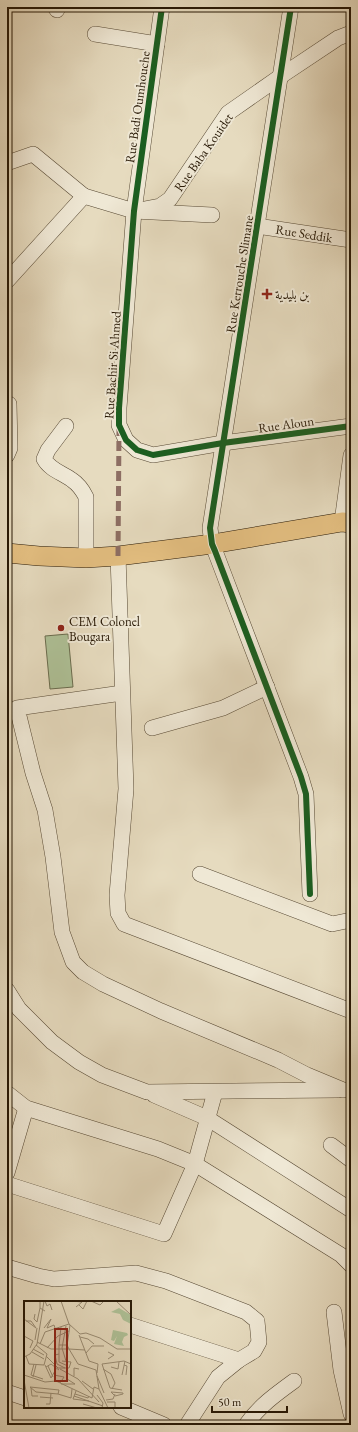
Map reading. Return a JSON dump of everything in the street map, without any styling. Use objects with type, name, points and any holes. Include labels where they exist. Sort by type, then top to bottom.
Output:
[{"type":"main road","points":[[7,553],[86,558],[118,556],[212,544],[347,522]]},
{"type":"street","name":"Rue Badi Oumhouche","points":[[134,211],[162,7]]},
{"type":"street","name":"Rue Kerrouche Slimane","points":[[291,7],[210,528],[212,544],[301,777],[306,794],[310,894]]},
{"type":"street","name":"Rue Baba Kouidet","points":[[134,211],[160,206],[170,199],[228,113],[338,38],[351,33]]},
{"type":"street","points":[[95,34],[156,44]]},
{"type":"street","points":[[7,163],[33,154],[84,196],[134,211],[212,215]]},
{"type":"street","points":[[7,281],[84,196]]},
{"type":"street","name":"Rue Bachir Si Ahmed","points":[[134,211],[119,425],[126,440],[137,450],[152,455],[224,443]]},
{"type":"street","name":"Rue Seddik","points":[[257,226],[351,240]]},
{"type":"street","points":[[7,454],[10,448],[9,404]]},
{"type":"street","points":[[66,426],[48,450],[44,459],[47,465],[73,480],[83,490],[86,497],[86,558]]},
{"type":"street","name":"Rue Aloun","points":[[224,443],[351,426]]},
{"type":"street","points":[[347,522],[351,455]]},
{"type":"street","points":[[118,556],[126,788],[117,895],[118,913],[124,924],[351,1011]]},
{"type":"street","points":[[152,728],[223,708],[267,687]]},
{"type":"street","points":[[122,693],[17,708],[33,773],[45,810],[53,857],[62,932],[73,962],[83,972],[103,984],[161,1011],[278,1060],[307,1075],[347,1090]]},
{"type":"street","points":[[200,874],[332,924],[351,920]]},
{"type":"street","points":[[7,990],[19,1009],[52,1042],[79,1062],[102,1075],[147,1092],[207,1118],[351,1210]]},
{"type":"street","points":[[147,1092],[347,1090]]},
{"type":"street","points":[[7,1184],[164,1234],[194,1164],[215,1092]]},
{"type":"street","points":[[7,1093],[26,1108],[158,1149],[194,1164],[341,1255],[351,1265]]},
{"type":"street","points":[[8,1168],[26,1108]]},
{"type":"street","points":[[331,1145],[351,1160]]},
{"type":"street","points":[[7,1268],[54,1279],[136,1274],[166,1281],[246,1312],[257,1321],[259,1342],[254,1351],[239,1360],[218,1377],[187,1425]]},
{"type":"street","points":[[334,1312],[341,1370],[351,1414]]},
{"type":"street","points":[[131,1325],[239,1360]]},
{"type":"street","points":[[246,1425],[253,1414],[273,1396],[294,1381]]},
{"type":"street","points":[[7,1392],[24,1398]]},
{"type":"street","points":[[123,1408],[164,1425]]},
{"type":"green space","points":[[68,634],[73,687],[50,689],[45,636]]},
{"type":"marked path","points":[[118,556],[119,429]]},
{"type":"cycle path","points":[[162,7],[134,211],[119,425],[126,440],[137,450],[153,455],[223,443],[351,426]]},
{"type":"cycle path","points":[[291,7],[210,528],[212,544],[301,777],[306,794],[310,894]]},
{"type":"place","name":"بن بليدية","points":[[267,294]]},
{"type":"place","name":"CEM Colonel Bougara","points":[[61,628]]}]
